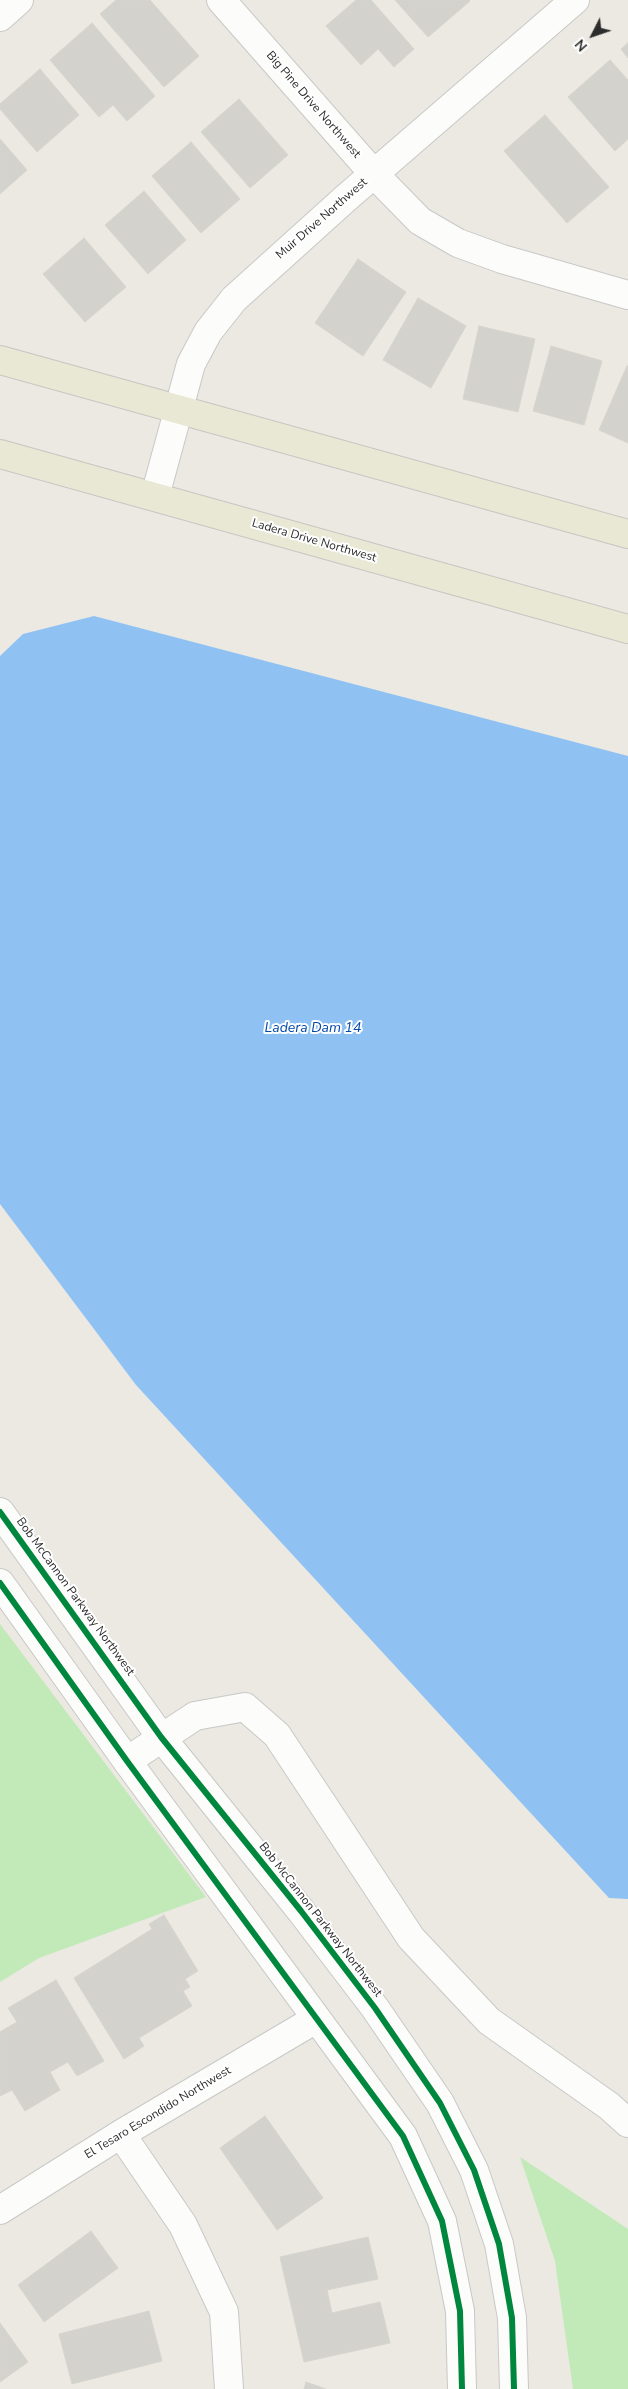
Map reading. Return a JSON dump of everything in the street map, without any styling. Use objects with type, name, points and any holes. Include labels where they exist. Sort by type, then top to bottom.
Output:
[{"type":"main road","points":[[0,360],[628,534]]},
{"type":"main road","name":"Ladera Drive Northwest","points":[[0,454],[628,629]]},
{"type":"street","points":[[0,17],[19,0]]},
{"type":"street","name":"Big Pine Drive Northwest","points":[[220,0],[374,174],[420,221],[458,243],[502,259],[628,295]]},
{"type":"street","name":"Muir Drive Northwest","points":[[155,496],[191,364],[208,332],[234,299],[374,174],[575,0]]},
{"type":"street","name":"Bob McCannon Parkway Northwest","points":[[0,1512],[161,1736],[307,1918],[375,2008],[440,2103],[474,2170],[499,2244],[512,2318],[514,2389]]},
{"type":"street","points":[[0,1583],[127,1761],[403,2136],[442,2222],[460,2311],[462,2389]]},
{"type":"street","points":[[127,1761],[161,1736],[195,1716],[245,1707],[277,1736],[411,1938],[489,2021],[609,2106],[628,2123]]},
{"type":"street","name":"El Tesaro Escondido Northwest","points":[[0,2210],[121,2134],[316,2018]]},
{"type":"street","points":[[121,2134],[182,2225],[224,2312],[229,2389]]},
{"type":"green space","points":[[0,1624],[206,1897],[39,1958],[0,1982]]},
{"type":"green space","points":[[520,2157],[628,2229],[628,2389],[573,2389],[555,2261]]},
{"type":"water","name":"Ladera Dam 14","points":[[94,616],[628,756],[628,1899],[609,1898],[136,1385],[0,1204],[0,656],[23,634]]},
{"type":"building","points":[[116,0],[150,0],[199,56],[164,87],[100,14]]},
{"type":"building","points":[[356,0],[371,0],[414,49],[394,67],[378,49],[361,65],[326,26]]},
{"type":"building","points":[[395,0],[469,0],[470,1],[428,37]]},
{"type":"building","points":[[92,23],[155,96],[127,121],[113,105],[99,117],[50,60]]},
{"type":"building","points":[[628,43],[628,58],[621,49]]},
{"type":"building","points":[[610,60],[628,80],[628,139],[615,151],[568,97]]},
{"type":"building","points":[[40,69],[79,115],[37,152],[0,109],[0,104]]},
{"type":"building","points":[[239,99],[288,155],[250,188],[201,132]]},
{"type":"building","points":[[545,115],[609,187],[567,223],[504,151]]},
{"type":"building","points":[[0,139],[27,170],[0,194]]},
{"type":"building","points":[[191,142],[240,199],[201,233],[152,176]]},
{"type":"building","points":[[144,191],[186,240],[148,274],[105,225]]},
{"type":"building","points":[[84,238],[126,287],[85,322],[43,274]]},
{"type":"building","points":[[358,259],[406,292],[363,356],[315,323]]},
{"type":"building","points":[[418,298],[466,326],[431,388],[383,360]]},
{"type":"building","points":[[479,326],[535,339],[518,412],[463,399]]},
{"type":"building","points":[[551,346],[602,361],[584,425],[533,411]]},
{"type":"building","points":[[628,366],[628,443],[599,430]]},
{"type":"building","points":[[164,1915],[198,1971],[185,1979],[190,1987],[183,1991],[192,2006],[139,2038],[144,2046],[124,2059],[74,1978],[152,1929],[149,1924]]},
{"type":"building","points":[[56,1980],[104,2061],[77,2076],[68,2062],[50,2072],[60,2090],[25,2111],[12,2090],[0,2096],[0,2032],[17,2022],[8,2008]]},
{"type":"building","points":[[265,2116],[323,2198],[277,2230],[220,2148]]},
{"type":"building","points":[[91,2231],[118,2268],[44,2322],[18,2285]]},
{"type":"building","points":[[368,2237],[378,2279],[327,2290],[332,2313],[380,2302],[390,2343],[304,2362],[280,2257]]},
{"type":"building","points":[[149,2311],[162,2361],[72,2384],[59,2334]]},
{"type":"building","points":[[0,2323],[28,2362],[0,2382]]},
{"type":"building","points":[[306,2382],[326,2389],[304,2389]]},
{"type":"cycle path","points":[[0,1512],[161,1737],[301,1911],[375,2008],[440,2103],[474,2170],[499,2244],[512,2318],[514,2389]]},
{"type":"cycle path","points":[[0,1583],[127,1761],[403,2136],[442,2221],[460,2311],[462,2389]]}]
